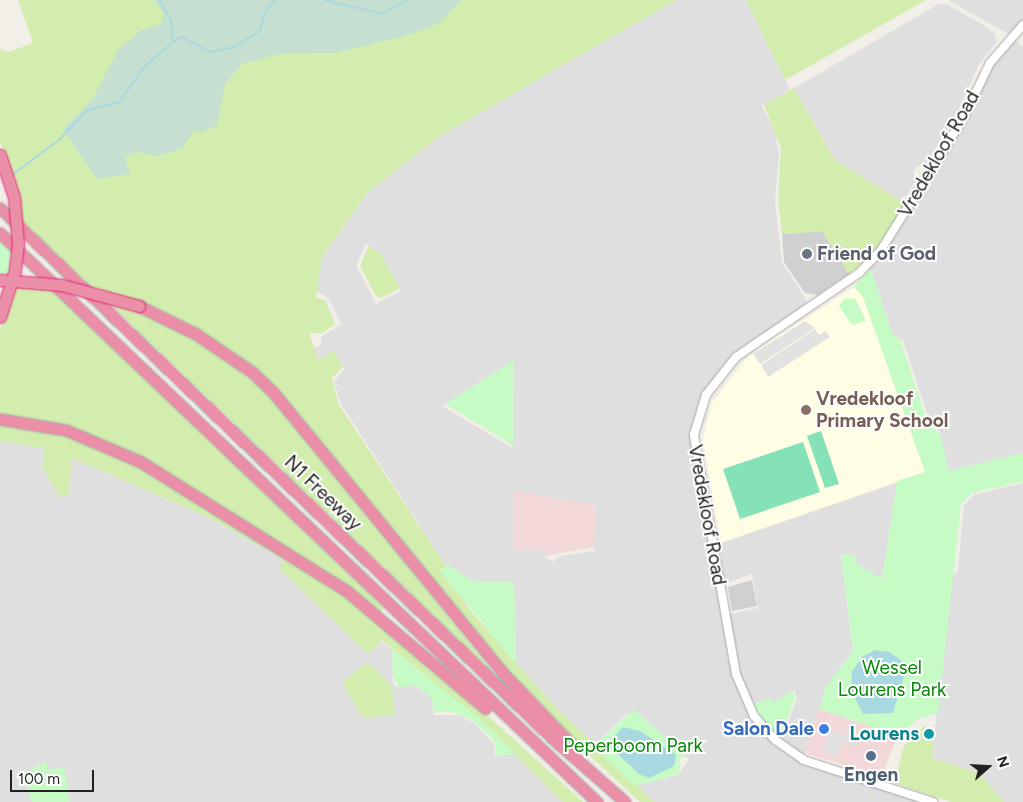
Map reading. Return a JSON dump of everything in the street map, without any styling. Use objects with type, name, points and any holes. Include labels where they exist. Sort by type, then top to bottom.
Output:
[{"type":"highway","points":[[0,155],[14,197],[18,244],[13,278],[0,317]]},
{"type":"highway","name":"N1 Freeway","points":[[0,208],[545,730],[626,802]]},
{"type":"highway","name":"N1 Freeway","points":[[0,233],[536,746],[597,802]]},
{"type":"highway","points":[[0,280],[69,287],[139,306],[196,334],[252,372],[273,392],[502,672],[626,802]]},
{"type":"highway","points":[[0,419],[66,430],[120,450],[292,553],[365,604],[516,735],[536,746]]},
{"type":"street","name":"Vredekloof Road","points":[[933,802],[804,760],[775,740],[754,716],[736,674],[695,460],[695,425],[706,394],[736,357],[859,272],[881,250],[963,119],[990,63],[1023,25]]},
{"type":"shaded area","points":[[676,0],[746,0],[790,90],[762,106],[774,130],[779,154],[775,202],[782,262],[810,306],[722,371],[694,425],[711,546],[897,483],[882,579],[855,563],[856,556],[841,554],[853,651],[826,687],[802,759],[921,799],[920,802],[654,802],[635,786],[679,774],[689,759],[659,735],[661,732],[628,713],[593,746],[516,664],[514,582],[474,582],[446,566],[341,404],[334,382],[344,369],[334,351],[318,360],[314,348],[321,345],[322,336],[342,324],[328,298],[316,291],[322,257],[367,193],[440,136]],"holes":[[[366,243],[381,254],[401,291],[376,304],[356,266]],[[511,362],[514,363],[512,448],[442,406]],[[594,547],[595,551],[560,556],[552,562],[545,556],[545,550]],[[752,574],[758,608],[724,615],[719,586]],[[794,690],[797,698],[780,745],[749,707],[770,698],[773,703]]]},
{"type":"shaded area","points":[[948,0],[1023,0],[1023,24],[1012,36]]},
{"type":"shaded area","points":[[939,4],[946,4],[983,25],[995,34],[997,42],[979,64],[957,113],[925,166],[917,166],[913,173],[916,180],[902,202],[835,160],[794,88]]},
{"type":"shaded area","points":[[1012,36],[1023,47],[1023,453],[949,471],[939,431],[930,422],[903,340],[893,335],[869,264],[963,119],[985,71]]},
{"type":"shaded area","points":[[822,231],[849,274],[818,295],[805,293],[784,262],[782,234]]},
{"type":"shaded area","name":"Vredekloof Primary School","points":[[854,287],[863,297],[925,472],[721,543],[703,439],[712,403],[745,360],[760,348]]},
{"type":"shaded area","points":[[805,321],[815,328],[760,364],[753,354]]},
{"type":"shaded area","points":[[815,329],[819,335],[826,331],[830,337],[768,377],[761,365]]},
{"type":"shaded area","points":[[0,441],[45,449],[60,497],[69,493],[71,458],[210,518],[284,560],[279,568],[392,649],[395,675],[391,680],[396,687],[416,685],[432,698],[434,715],[458,715],[474,723],[494,744],[495,756],[515,754],[562,802],[0,802]]},
{"type":"shaded area","points":[[1023,483],[1023,802],[1004,802],[979,773],[932,758],[951,577],[958,571],[964,505],[974,495]]},
{"type":"shaded area","points":[[514,491],[596,505],[594,547],[545,556],[545,550],[514,550]]},
{"type":"shaded area","points":[[752,580],[757,606],[732,611],[728,587]]},
{"type":"shaded area","points":[[819,709],[898,736],[884,770],[878,775],[804,753]]},
{"type":"shaded area","points":[[829,731],[857,738],[855,745],[842,741],[837,757],[822,751]]},
{"type":"green space","points":[[18,0],[676,0],[440,136],[367,193],[322,257],[316,298],[325,300],[335,324],[322,333],[309,333],[318,360],[334,351],[343,367],[332,378],[339,405],[446,566],[440,570],[475,616],[552,703],[654,802],[640,802],[559,727],[498,660],[281,392],[236,354],[185,322],[148,304],[90,286],[22,221],[17,184],[0,142],[0,49],[9,52],[33,43]]},
{"type":"green space","points":[[154,0],[461,0],[441,22],[416,33],[335,53],[279,54],[242,64],[225,84],[217,125],[203,132],[194,130],[182,149],[157,156],[137,152],[125,157],[130,174],[97,179],[63,130],[93,98],[118,50],[141,30],[160,24],[164,14]]},
{"type":"green space","points":[[746,0],[926,0],[785,80]]},
{"type":"green space","points":[[794,88],[835,160],[906,204],[877,249],[849,274],[822,231],[782,234],[778,200],[781,148],[764,105]]},
{"type":"green space","points":[[0,241],[11,252],[8,274],[0,274]]},
{"type":"green space","points":[[369,246],[381,254],[400,288],[381,298],[376,296],[360,266]]},
{"type":"green space","name":"Wessel Lourens Park","points":[[870,268],[893,335],[900,339],[928,424],[940,434],[949,471],[1023,453],[1023,481],[972,493],[961,504],[938,713],[916,720],[900,736],[819,709],[826,687],[853,651],[841,554],[856,556],[855,563],[882,579],[897,481],[925,472],[863,297],[854,287]]},
{"type":"green space","points":[[18,284],[50,287],[384,608],[379,613],[126,450],[0,416],[0,330]]},
{"type":"green space","points":[[855,298],[866,321],[852,325],[839,306],[844,299]]},
{"type":"green space","points":[[105,299],[146,313],[206,344],[274,399],[496,676]]},
{"type":"green space","points":[[511,362],[514,362],[513,445],[445,404]]},
{"type":"green space","points":[[0,423],[48,429],[113,450],[331,584],[446,678],[583,802],[562,802],[488,727],[382,640],[368,654],[279,568],[284,560],[210,518],[72,458],[69,494],[60,497],[42,467],[45,449],[0,441]]},
{"type":"green space","points":[[821,431],[839,484],[825,488],[807,436]]},
{"type":"green space","points":[[803,442],[820,492],[740,519],[723,469]]},
{"type":"green space","points":[[448,565],[474,582],[514,582],[516,664],[440,571]]},
{"type":"green space","points":[[392,649],[480,719],[515,754],[497,757],[494,741],[472,720],[450,711],[433,713],[432,698],[416,686],[399,687],[393,677]]},
{"type":"green space","points":[[364,664],[371,665],[392,686],[395,715],[363,718],[342,683]]},
{"type":"green space","points":[[792,691],[795,697],[783,733],[775,735],[752,705],[770,698],[773,703]]},
{"type":"green space","name":"Peperboom Park","points":[[634,710],[687,757],[680,757],[679,774],[635,786],[593,746]]},
{"type":"green space","points":[[926,724],[924,740],[934,741],[932,758],[979,773],[1004,802],[951,802],[894,783],[904,746]]},
{"type":"green space","points":[[46,761],[48,770],[64,767],[70,802],[32,802],[22,775]]},
{"type":"water","points":[[875,650],[889,652],[901,660],[905,673],[893,713],[863,714],[851,690],[852,672],[862,657]]},
{"type":"water","points":[[623,727],[640,731],[676,755],[674,766],[649,778],[639,774],[611,748],[609,742]]},
{"type":"waterway","points":[[159,0],[171,20],[173,41]]},
{"type":"waterway","points":[[12,175],[59,140],[86,111],[119,102],[146,65],[173,42],[181,37],[211,52],[234,47],[260,31],[266,11],[275,0]]},
{"type":"waterway","points":[[325,0],[382,14],[407,0]]},
{"type":"place","name":"Friend of God","points":[[807,254]]},
{"type":"place","name":"Vredekloof Primary School","points":[[806,410]]},
{"type":"place","name":"Salon Dale","points":[[824,729]]},
{"type":"place","name":"Lourens","points":[[929,734]]},
{"type":"place","name":"Engen","points":[[871,756]]}]
